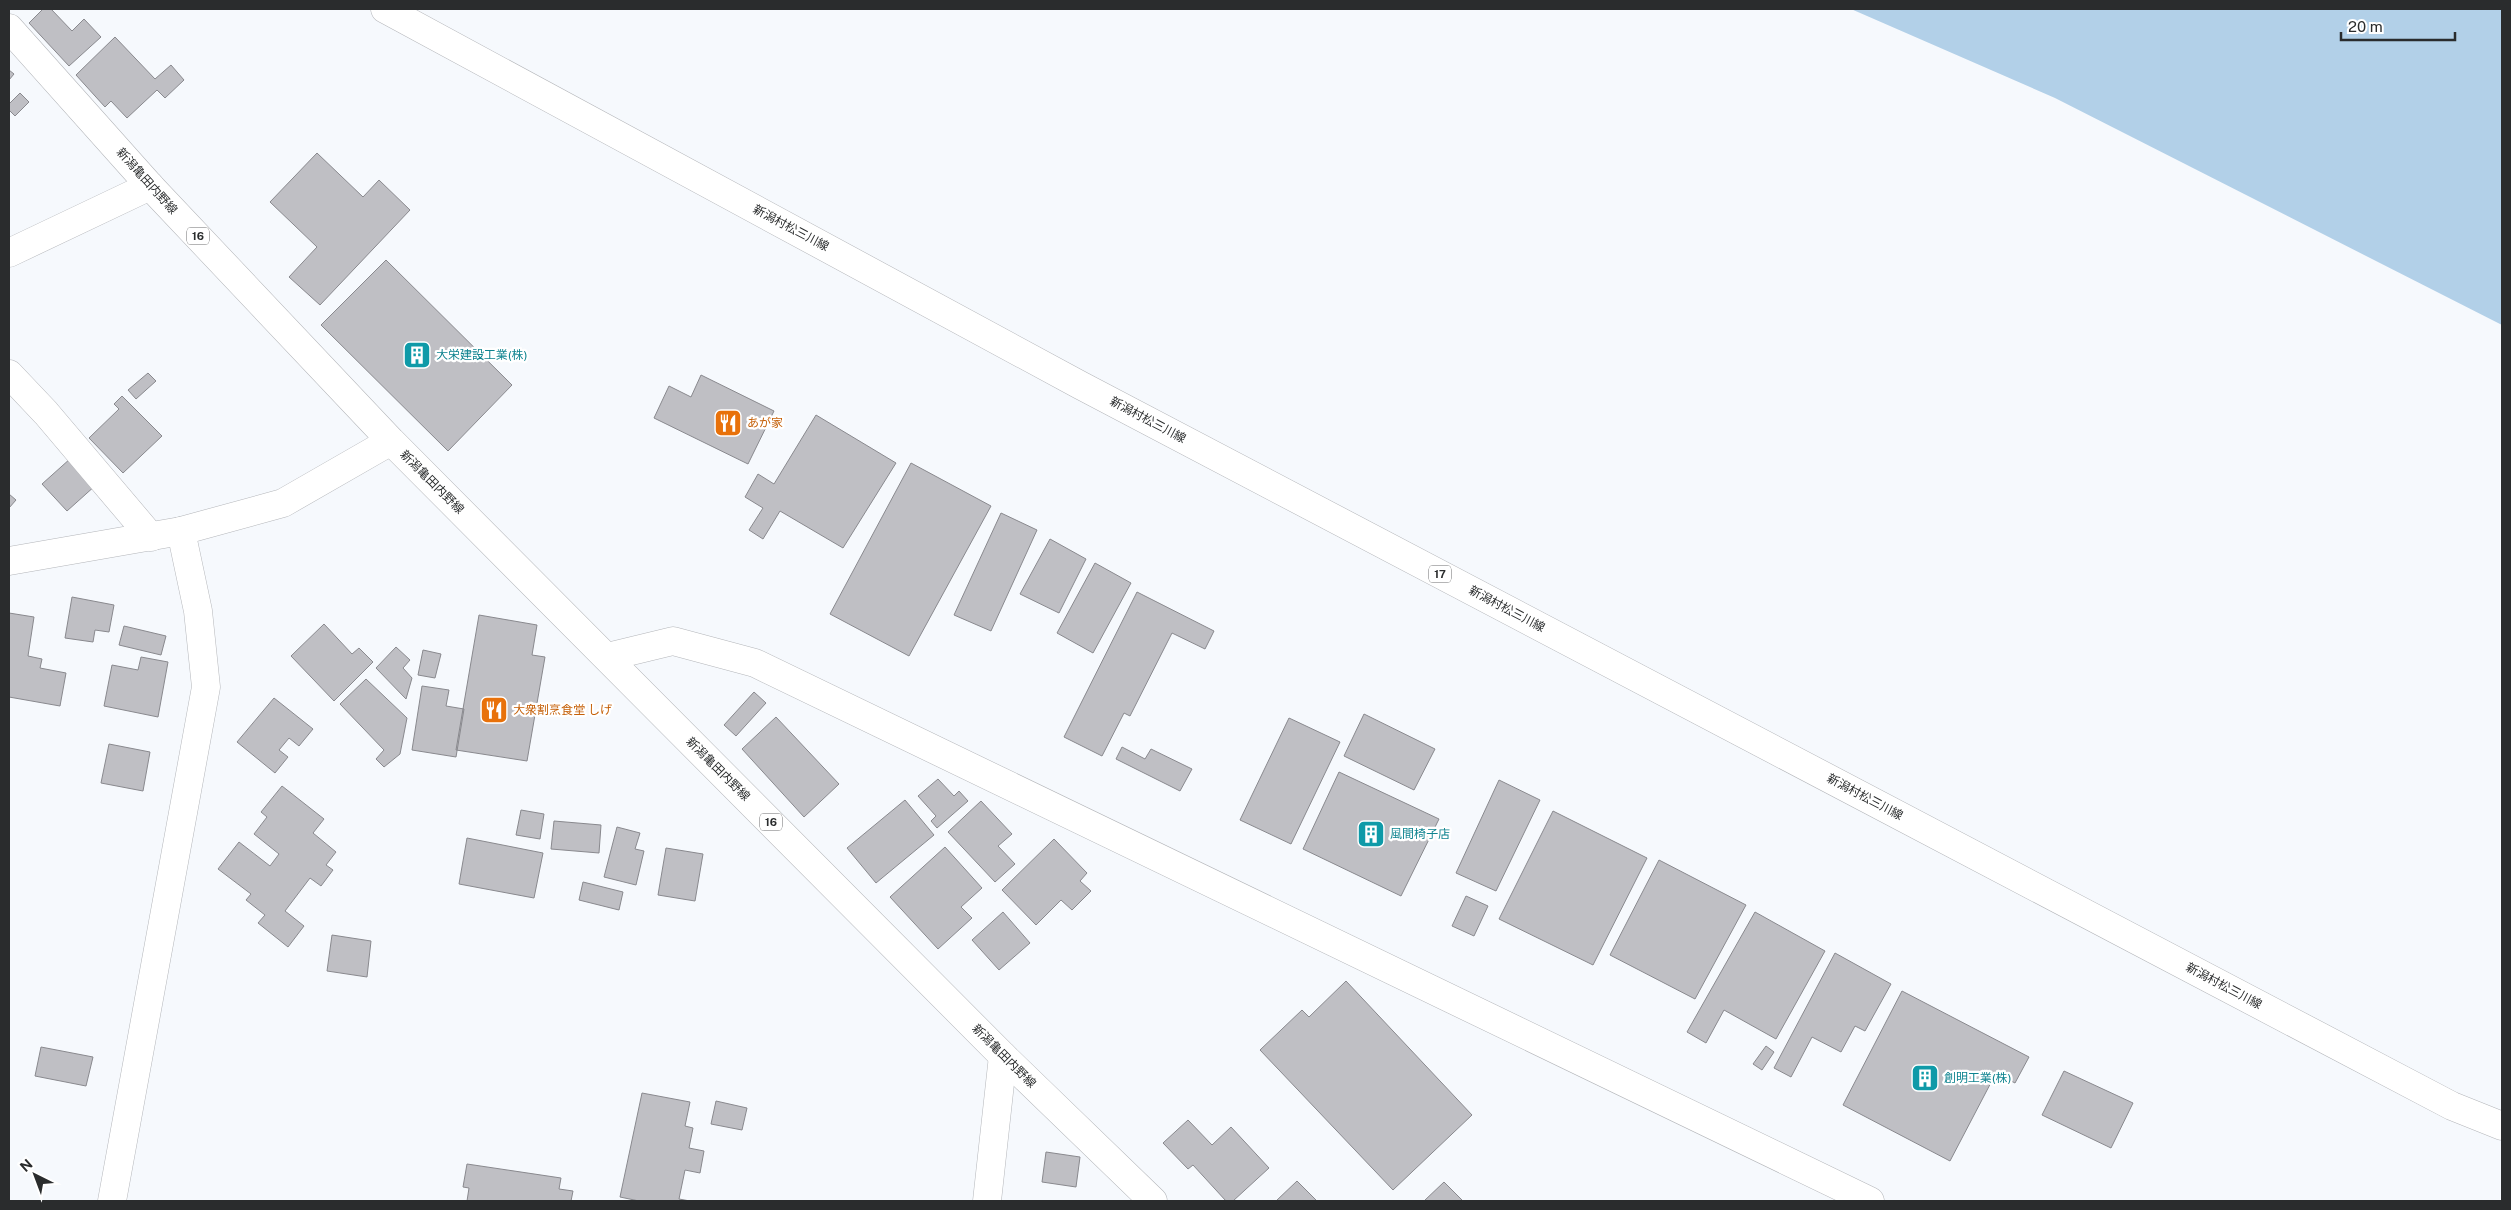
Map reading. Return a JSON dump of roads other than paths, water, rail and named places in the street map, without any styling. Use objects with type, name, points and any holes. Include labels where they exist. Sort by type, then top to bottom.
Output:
[{"type":"main road","name":"新潟村松三川線","points":[[385,9],[1080,385],[2452,1106],[2502,1126]]},
{"type":"main road","name":"新潟亀田内野線","points":[[9,28],[150,186],[390,441],[1002,1056],[1153,1201]]},
{"type":"main road","points":[[9,253],[150,186]]},
{"type":"main road","points":[[9,374],[46,413],[151,537]]},
{"type":"main road","name":"新潟亀田内野線","points":[[9,561],[180,532],[283,503],[390,441]]},
{"type":"main road","points":[[112,1201],[206,687],[198,611],[180,532]]},
{"type":"main road","points":[[607,657],[673,641],[755,663],[1870,1201]]},
{"type":"main road","points":[[987,1201],[1002,1056]]},
{"type":"water","points":[[1851,9],[2502,9],[2502,325],[2055,98]]},
{"type":"place","name":"大栄建設工業(株)","points":[[417,355]]},
{"type":"place","name":"あが家","points":[[728,423]]},
{"type":"place","name":"大衆割烹食堂 しげ","points":[[494,710]]},
{"type":"place","name":"風間椅子店","points":[[1371,834]]},
{"type":"place","name":"創明工業(株)","points":[[1925,1078]]}]
